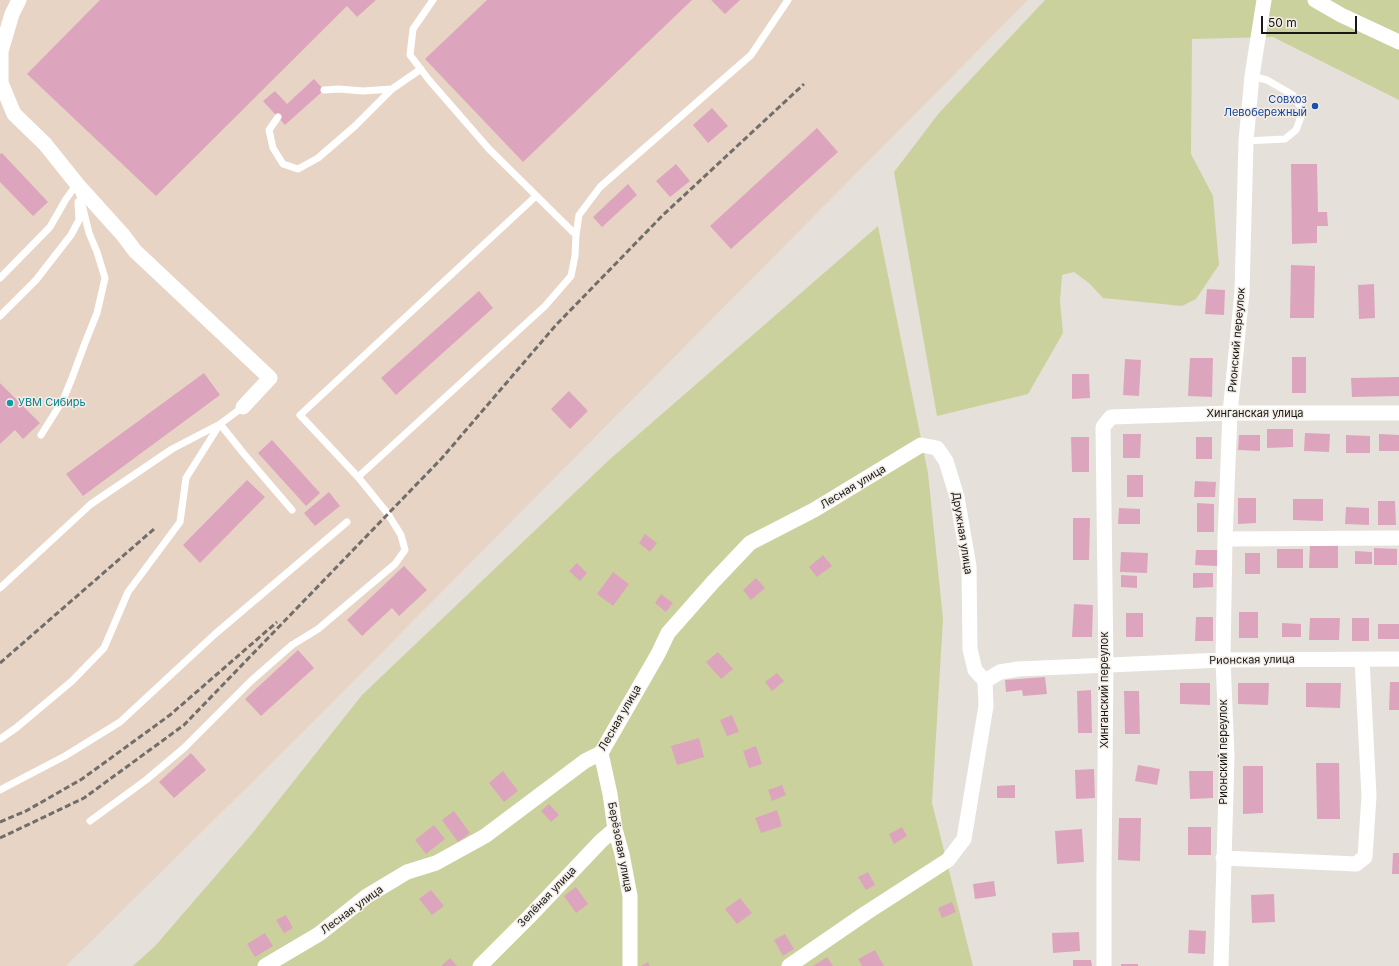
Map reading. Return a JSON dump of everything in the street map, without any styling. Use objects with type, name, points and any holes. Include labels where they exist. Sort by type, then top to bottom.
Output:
[{"type":"street","points":[[19,0],[12,14],[0,51],[1,83],[14,114],[45,144],[77,184],[123,235],[135,252],[270,378],[243,407]]},
{"type":"street","name":"Рионский переулок","points":[[1221,966],[1226,756],[1223,660],[1225,539],[1230,413],[1242,292],[1246,141],[1252,76],[1264,0]]},
{"type":"street","points":[[1314,0],[1341,15],[1399,42]]},
{"type":"street","name":"Хинганская улица","points":[[1111,417],[1230,413],[1399,414]]},
{"type":"street","name":"Хинганский переулок","points":[[1104,966],[1106,664],[1103,427],[1111,417]]},
{"type":"street","name":"Дружная улица","points":[[921,445],[937,448],[946,461],[957,497],[969,566],[970,650],[975,670],[986,681]]},
{"type":"street","name":"Лесная улица","points":[[265,966],[319,934],[367,896],[407,872],[436,863],[485,836],[585,761],[601,753],[668,633],[750,543],[814,510],[921,445]]},
{"type":"street","points":[[1225,539],[1399,538]]},
{"type":"street","points":[[1223,858],[1356,864],[1365,857],[1369,796],[1362,659]]},
{"type":"street","name":"Рионская улица","points":[[1106,664],[1223,660],[1399,659]]},
{"type":"street","points":[[789,966],[866,912],[948,860],[964,839],[986,706],[986,681],[1000,672],[1018,669],[1106,664]]},
{"type":"street","name":"Берёзовая улица","points":[[601,753],[610,794],[615,829],[622,854],[630,896],[630,966]]},
{"type":"street","name":"Зелёная улица","points":[[480,966],[600,842],[615,829]]},
{"type":"lane","points":[[433,0],[413,29],[410,55],[429,80],[490,149],[576,235]]},
{"type":"lane","points":[[358,477],[545,306],[571,276],[580,215],[600,187],[751,55],[788,0]]},
{"type":"lane","points":[[278,117],[269,130],[273,148],[283,164],[298,169],[318,158],[355,126],[392,89],[421,69]]},
{"type":"lane","points":[[1246,141],[1285,139],[1296,130],[1303,111],[1293,95],[1267,80],[1252,76]]},
{"type":"lane","points":[[324,90],[339,89],[363,91],[392,89]]},
{"type":"lane","points":[[0,278],[50,227],[66,199],[77,184]]},
{"type":"lane","points":[[0,316],[36,280],[71,235],[79,220],[77,184]]},
{"type":"lane","points":[[41,435],[63,400],[72,378],[97,313],[105,278],[97,252],[89,234],[77,184]]},
{"type":"lane","points":[[90,821],[146,780],[178,753],[251,681],[292,645],[318,628],[395,564],[405,550],[401,535],[388,514],[358,477],[300,415],[536,196]]},
{"type":"lane","points":[[0,588],[91,504],[172,449],[220,424],[243,407]]},
{"type":"lane","points":[[220,424],[292,510]]},
{"type":"lane","points":[[0,738],[16,728],[72,681],[104,648],[128,592],[180,522],[186,478],[220,424]]},
{"type":"lane","points":[[0,790],[65,756],[120,722],[215,634],[348,522]]},
{"type":"shaded area","points":[[0,0],[1028,0],[307,728],[66,966],[0,966]]},
{"type":"green space","points":[[1045,0],[1399,0],[1399,100],[1273,37],[1192,39],[1191,154],[1213,196],[1219,265],[1196,299],[1182,306],[1103,298],[1089,283],[1074,272],[1062,275],[1060,301],[1063,333],[1028,394],[937,416],[894,172],[939,113]]},
{"type":"green space","points":[[878,226],[928,473],[943,619],[932,803],[973,966],[133,966],[155,946],[251,835],[362,695],[609,460]]},
{"type":"building","points":[[100,0],[376,0],[357,17],[347,6],[156,196],[27,74]]},
{"type":"building","points":[[487,0],[692,0],[523,162],[425,59]]},
{"type":"building","points":[[711,0],[740,0],[725,14]]},
{"type":"building","points":[[314,79],[324,90],[285,125],[263,101],[275,91],[287,104]]},
{"type":"building","points":[[712,108],[728,126],[708,143],[693,125]]},
{"type":"building","points":[[817,128],[838,152],[731,249],[710,226]]},
{"type":"building","points":[[2,153],[48,202],[33,216],[0,182],[0,154]]},
{"type":"building","points":[[676,164],[690,181],[670,197],[656,181]]},
{"type":"building","points":[[1291,164],[1317,164],[1318,212],[1327,212],[1328,226],[1317,226],[1317,243],[1292,244]]},
{"type":"building","points":[[628,184],[637,195],[602,227],[593,217]]},
{"type":"building","points":[[1291,265],[1315,266],[1314,318],[1290,318]]},
{"type":"building","points":[[1374,284],[1375,318],[1359,319],[1358,285]]},
{"type":"building","points":[[1207,289],[1225,290],[1224,315],[1205,314]]},
{"type":"building","points":[[479,291],[493,308],[396,395],[381,378]]},
{"type":"building","points":[[1292,357],[1306,357],[1306,393],[1292,393]]},
{"type":"building","points":[[1190,358],[1213,358],[1212,397],[1188,396]]},
{"type":"building","points":[[1125,359],[1141,360],[1139,396],[1123,395]]},
{"type":"building","points":[[204,373],[220,395],[83,496],[66,474]]},
{"type":"building","points":[[1072,374],[1089,374],[1090,398],[1072,399]]},
{"type":"building","points":[[1399,377],[1399,396],[1352,397],[1351,378]]},
{"type":"building","name":"УВМ Сибирь","points":[[0,383],[40,423],[23,439],[15,430],[0,444]]},
{"type":"building","points":[[569,391],[588,411],[570,429],[551,409]]},
{"type":"building","points":[[1267,429],[1293,429],[1293,447],[1267,448]]},
{"type":"building","points":[[1305,433],[1330,434],[1329,452],[1304,451]]},
{"type":"building","points":[[1123,434],[1141,434],[1140,458],[1123,458]]},
{"type":"building","points":[[1379,434],[1399,435],[1399,451],[1379,451]]},
{"type":"building","points":[[1239,435],[1260,435],[1260,451],[1238,450]]},
{"type":"building","points":[[1346,435],[1370,436],[1370,453],[1346,453]]},
{"type":"building","points":[[1071,437],[1089,437],[1089,472],[1072,472]]},
{"type":"building","points":[[1196,437],[1212,437],[1212,459],[1196,459]]},
{"type":"building","points":[[272,440],[320,493],[306,506],[258,453]]},
{"type":"building","points":[[1127,475],[1143,475],[1143,497],[1127,497]]},
{"type":"building","points":[[247,480],[265,497],[200,563],[183,545]]},
{"type":"building","points":[[1195,481],[1216,482],[1215,497],[1194,497]]},
{"type":"building","points":[[329,492],[340,506],[315,526],[304,513]]},
{"type":"building","points":[[1238,498],[1256,498],[1256,523],[1238,524]]},
{"type":"building","points":[[1293,499],[1323,499],[1323,521],[1293,520]]},
{"type":"building","points":[[1378,501],[1395,501],[1396,525],[1378,525]]},
{"type":"building","points":[[1197,503],[1214,504],[1214,532],[1197,532]]},
{"type":"building","points":[[1346,507],[1369,508],[1369,525],[1345,524]]},
{"type":"building","points":[[1119,508],[1140,509],[1140,524],[1118,524]]},
{"type":"building","points":[[1073,518],[1090,518],[1089,560],[1073,560]]},
{"type":"building","points":[[645,534],[657,543],[650,552],[639,543]]},
{"type":"building","points":[[1310,545],[1338,545],[1338,568],[1309,568]]},
{"type":"building","points":[[1374,548],[1397,549],[1397,565],[1374,565]]},
{"type":"building","points":[[1277,549],[1303,549],[1303,568],[1277,568]]},
{"type":"building","points":[[1196,550],[1217,550],[1217,566],[1195,565]]},
{"type":"building","points":[[1355,551],[1372,552],[1372,564],[1355,564]]},
{"type":"building","points":[[1121,552],[1148,553],[1147,573],[1120,572]]},
{"type":"building","points":[[1245,553],[1260,553],[1260,574],[1245,574]]},
{"type":"building","points":[[823,555],[832,566],[817,577],[809,567]]},
{"type":"building","points":[[577,563],[587,573],[580,581],[569,571]]},
{"type":"building","points":[[404,566],[427,590],[399,616],[392,608],[362,636],[347,620]]},
{"type":"building","points":[[613,572],[629,584],[613,606],[597,594]]},
{"type":"building","points":[[1193,573],[1213,573],[1213,587],[1193,588]]},
{"type":"building","points":[[1121,575],[1137,576],[1137,588],[1121,587]]},
{"type":"building","points":[[756,578],[765,588],[751,600],[743,590]]},
{"type":"building","points":[[661,594],[673,603],[666,612],[655,603]]},
{"type":"building","points":[[1074,604],[1093,605],[1092,637],[1072,637]]},
{"type":"building","points":[[1239,612],[1258,612],[1258,638],[1239,638]]},
{"type":"building","points":[[1126,613],[1143,613],[1143,637],[1126,637]]},
{"type":"building","points":[[1196,617],[1213,617],[1213,641],[1195,641]]},
{"type":"building","points":[[1310,618],[1340,618],[1339,640],[1309,640]]},
{"type":"building","points":[[1352,618],[1369,618],[1369,641],[1352,641]]},
{"type":"building","points":[[1282,623],[1301,624],[1301,637],[1282,637]]},
{"type":"building","points":[[1378,624],[1399,624],[1399,639],[1378,639]]},
{"type":"building","points":[[298,650],[314,668],[261,716],[245,699]]},
{"type":"building","points":[[718,652],[733,669],[721,679],[706,662]]},
{"type":"building","points":[[777,673],[784,681],[772,691],[765,682]]},
{"type":"building","points":[[1045,677],[1047,694],[1023,696],[1022,690],[1006,692],[1005,680]]},
{"type":"building","points":[[1390,682],[1399,682],[1399,710],[1389,710]]},
{"type":"building","points":[[1180,683],[1210,683],[1210,705],[1180,704]]},
{"type":"building","points":[[1238,683],[1269,683],[1268,705],[1238,704]]},
{"type":"building","points":[[1306,683],[1341,683],[1340,708],[1306,707]]},
{"type":"building","points":[[1091,690],[1092,733],[1078,733],[1077,691]]},
{"type":"building","points":[[1124,691],[1139,691],[1140,734],[1125,734]]},
{"type":"building","points":[[732,715],[739,732],[727,736],[720,720]]},
{"type":"building","points":[[699,738],[704,757],[677,765],[671,746]]},
{"type":"building","points":[[756,746],[762,764],[749,768],[743,751]]},
{"type":"building","points":[[191,753],[206,770],[174,798],[159,782]]},
{"type":"building","points":[[1316,763],[1339,763],[1340,819],[1317,819]]},
{"type":"building","points":[[1138,765],[1160,769],[1157,785],[1135,781]]},
{"type":"building","points":[[1243,766],[1263,766],[1263,813],[1243,814]]},
{"type":"building","points":[[1094,769],[1095,798],[1076,799],[1075,770]]},
{"type":"building","points":[[503,771],[518,791],[504,802],[489,783]]},
{"type":"building","points":[[1189,771],[1213,771],[1213,798],[1190,799]]},
{"type":"building","points":[[782,785],[786,795],[772,801],[768,790]]},
{"type":"building","points":[[1015,785],[1015,798],[997,798],[997,786]]},
{"type":"building","points":[[549,804],[559,815],[551,822],[541,811]]},
{"type":"building","points":[[777,810],[782,826],[761,833],[755,818]]},
{"type":"building","points":[[454,811],[470,833],[458,842],[442,820]]},
{"type":"building","points":[[1119,818],[1141,818],[1140,861],[1118,860]]},
{"type":"building","points":[[434,825],[445,839],[426,854],[415,840]]},
{"type":"building","points":[[902,827],[907,836],[894,844],[889,834]]},
{"type":"building","points":[[1188,827],[1211,827],[1211,855],[1188,855]]},
{"type":"building","points":[[1082,829],[1084,862],[1057,864],[1055,831]]},
{"type":"building","points":[[1393,853],[1399,853],[1399,874],[1392,874]]},
{"type":"building","points":[[868,872],[875,885],[866,890],[858,877]]},
{"type":"building","points":[[994,881],[996,896],[975,899],[973,884]]},
{"type":"building","points":[[576,887],[588,904],[576,913],[564,896]]},
{"type":"building","points":[[431,890],[444,906],[432,915],[419,899]]},
{"type":"building","points":[[1274,894],[1275,922],[1252,923],[1251,895]]},
{"type":"building","points":[[740,898],[752,913],[737,924],[725,909]]},
{"type":"building","points":[[952,902],[956,912],[942,918],[938,908]]},
{"type":"building","points":[[286,915],[293,928],[284,933],[276,920]]},
{"type":"building","points":[[1189,930],[1206,931],[1205,954],[1188,953]]},
{"type":"building","points":[[1079,932],[1080,951],[1053,953],[1052,933]]},
{"type":"building","points":[[265,933],[273,946],[255,957],[247,944]]},
{"type":"building","points":[[785,934],[794,949],[783,956],[774,940]]},
{"type":"building","points":[[875,950],[884,966],[862,966],[858,959]]},
{"type":"building","points":[[827,957],[833,966],[813,966]]},
{"type":"building","points":[[450,958],[457,966],[441,966]]},
{"type":"building","points":[[1073,960],[1091,960],[1092,966],[1073,966]]},
{"type":"building","points":[[648,962],[650,966],[641,966]]},
{"type":"building","points":[[1121,964],[1138,964],[1138,966],[1121,966]]},
{"type":"railway","points":[[0,838],[84,798],[184,725],[442,458],[556,325],[663,215],[804,84]]},
{"type":"railway","points":[[0,663],[154,529]]},
{"type":"railway","points":[[0,822],[26,811],[82,779],[170,715],[277,622]]},
{"type":"place","name":"Совхоз Левобережный","points":[[1315,106]]},
{"type":"place","name":"УВМ Сибирь","points":[[10,403]]}]
